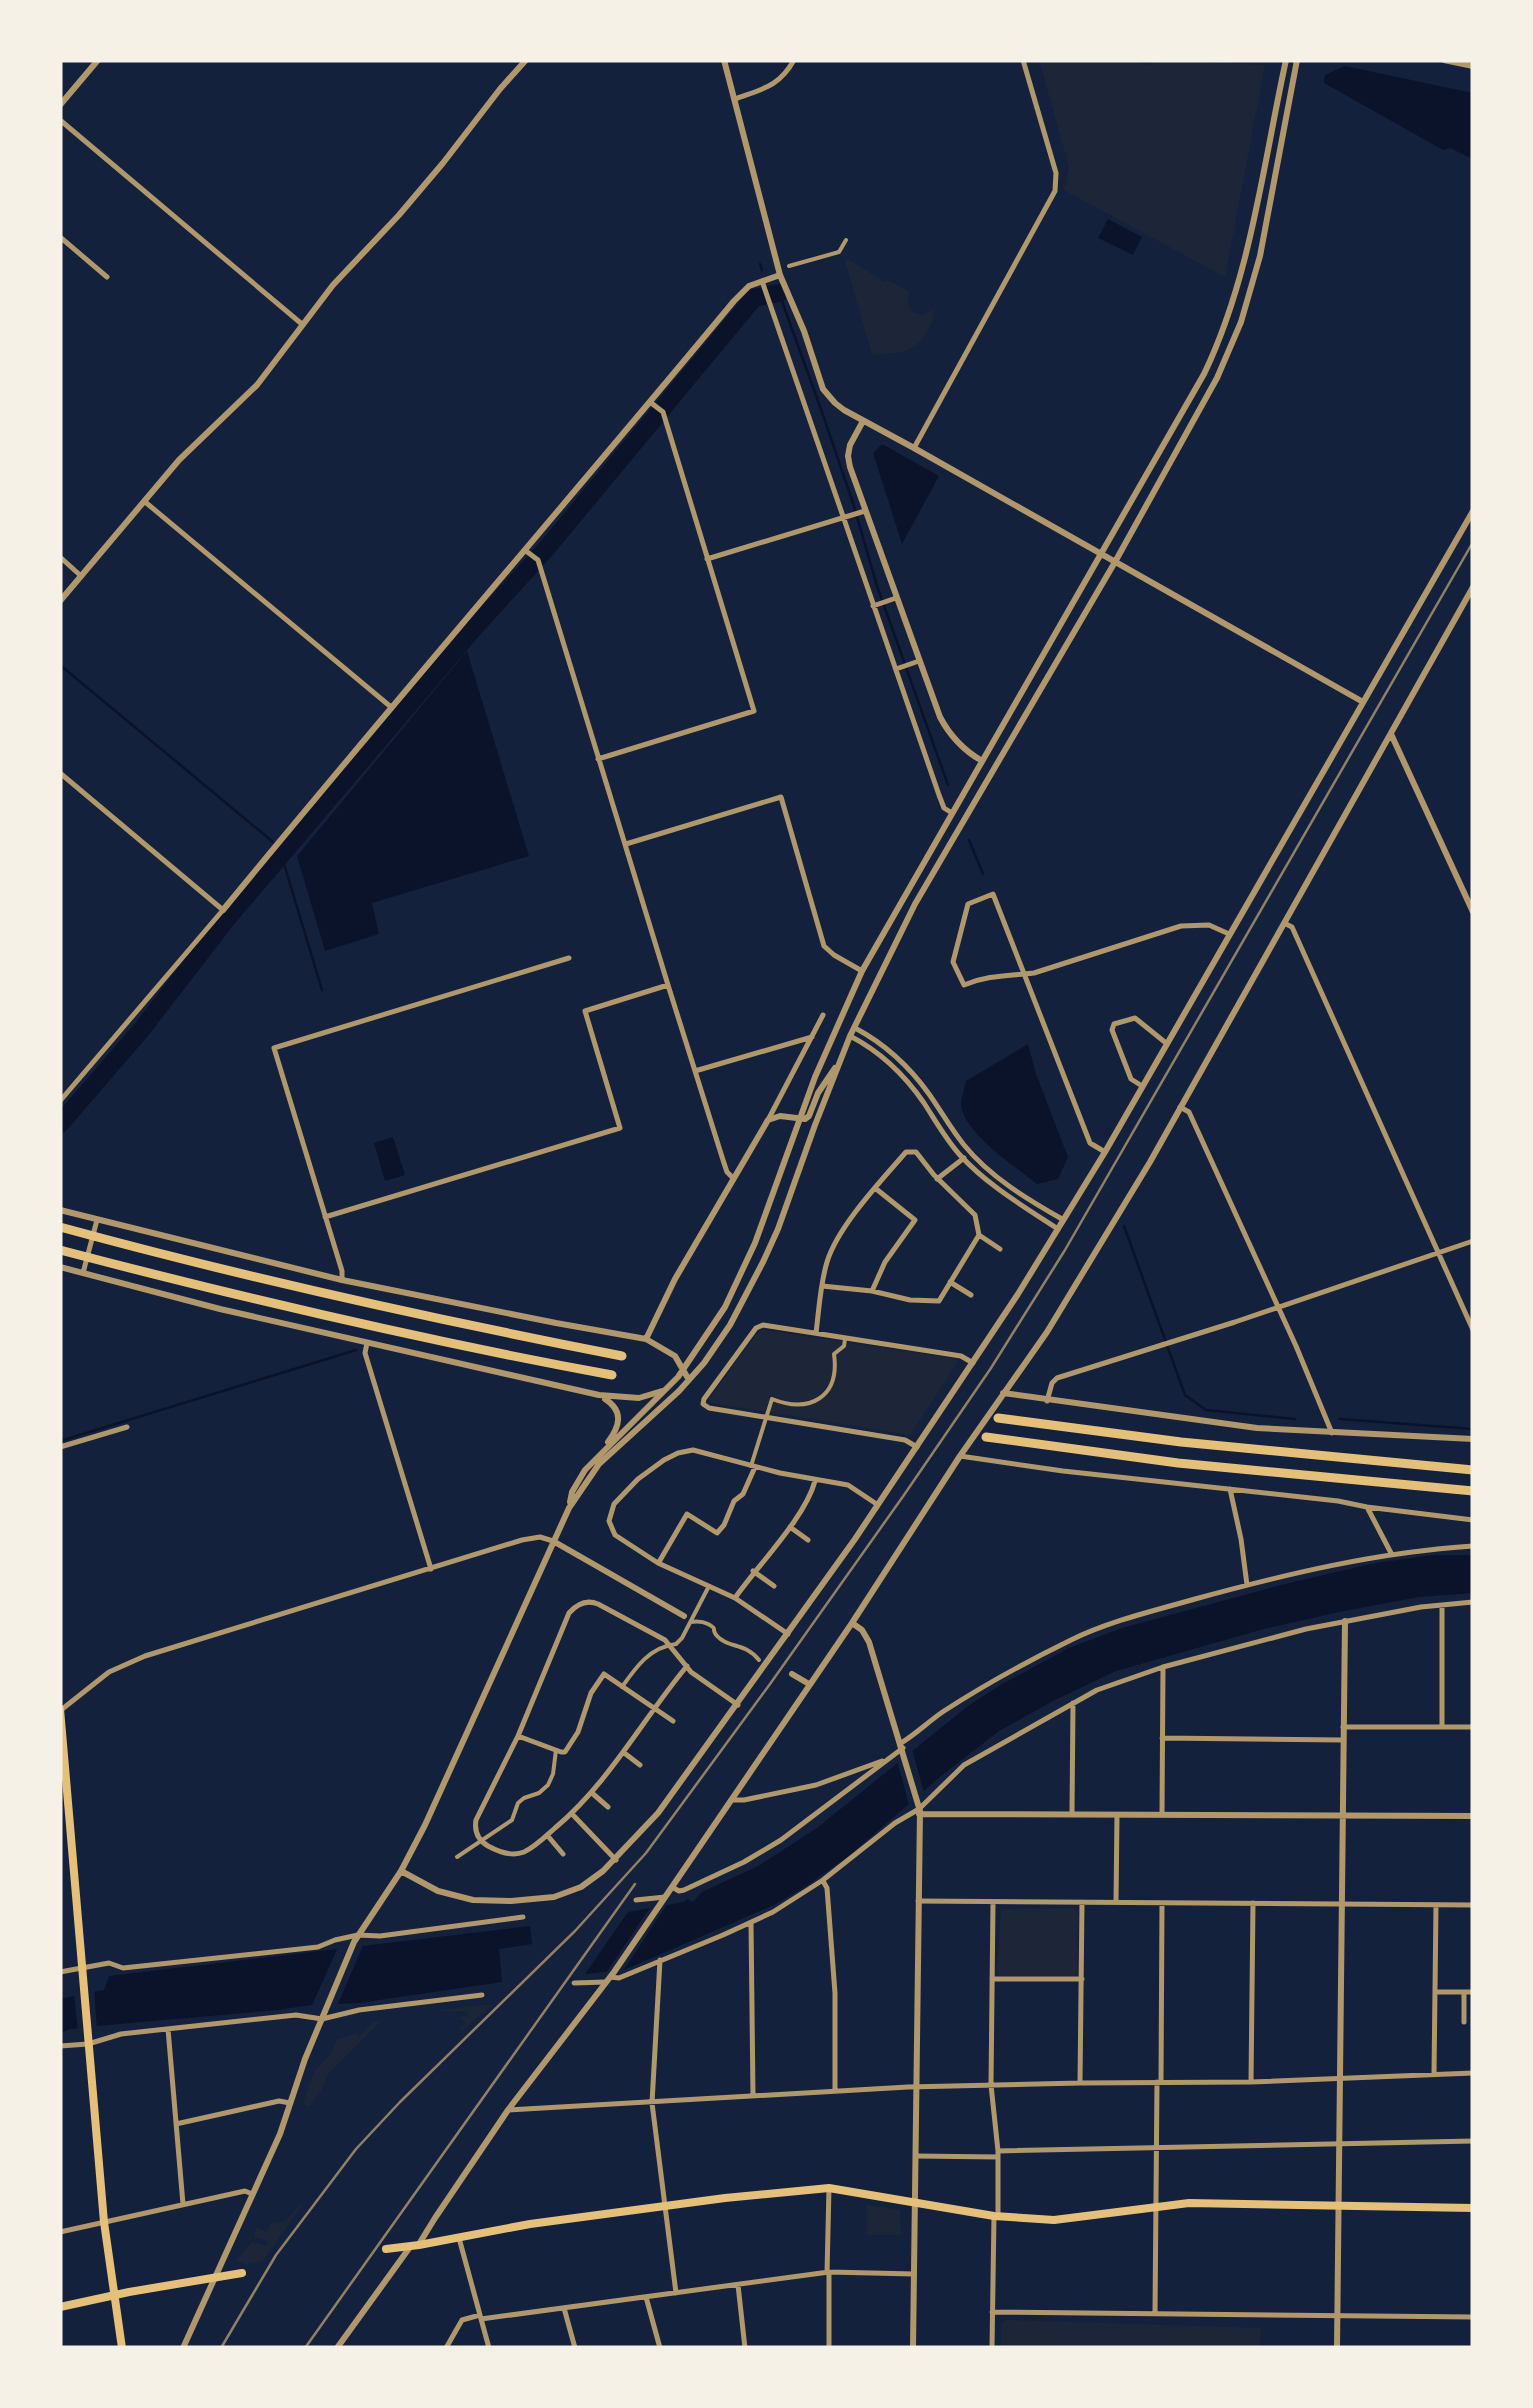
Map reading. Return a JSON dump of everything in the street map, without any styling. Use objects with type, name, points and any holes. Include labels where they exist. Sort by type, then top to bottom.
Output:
[{"type":"highway","points":[[60,1227],[172,1258],[413,1314],[622,1356]]},
{"type":"highway","points":[[60,1250],[429,1339],[612,1375]]},
{"type":"highway","points":[[998,1418],[1182,1442],[1473,1470]]},
{"type":"highway","points":[[986,1438],[1178,1462],[1473,1490]]},
{"type":"main road","points":[[60,1710],[104,2222],[122,2348]]},
{"type":"main road","points":[[386,2249],[530,2224],[828,2188],[996,2216],[1054,2220],[1190,2203],[1473,2208]]},
{"type":"main road","points":[[60,2307],[242,2273]]},
{"type":"street","points":[[60,105],[98,60]]},
{"type":"street","points":[[60,600],[188,450],[257,385],[332,285],[431,178],[526,60]]},
{"type":"street","points":[[724,60],[780,274],[824,390],[834,403],[1363,702]]},
{"type":"street","points":[[734,99],[773,86],[794,60]]},
{"type":"street","points":[[914,448],[1055,190],[1056,172],[1023,60]]},
{"type":"street","points":[[600,1453],[666,1390],[725,1307],[742,1274],[814,1078],[862,971],[1204,374],[1239,283],[1286,60]]},
{"type":"street","points":[[184,2348],[280,2134],[356,1939],[401,1871],[436,1803],[569,1508],[599,1464],[688,1380],[730,1325],[787,1206],[850,1036],[915,904],[1116,562],[1217,378],[1241,322],[1260,256],[1297,60]]},
{"type":"street","points":[[1444,60],[1473,66]]},
{"type":"street","points":[[60,120],[303,325]]},
{"type":"street","points":[[60,237],[107,277]]},
{"type":"street","points":[[789,266],[839,252],[846,240]]},
{"type":"street","points":[[60,1101],[391,707],[532,555],[734,302],[749,286],[780,274]]},
{"type":"street","points":[[762,280],[938,795],[952,814]]},
{"type":"street","points":[[598,759],[754,711],[662,412],[652,403]]},
{"type":"street","points":[[863,421],[848,456],[862,512],[892,599],[915,663],[948,732],[982,761]]},
{"type":"street","points":[[144,501],[391,707]]},
{"type":"street","points":[[401,1871],[449,1895],[473,1900],[554,1897],[592,1879],[616,1860],[658,1812],[878,1504],[1058,1229],[1473,511]]},
{"type":"street","points":[[707,559],[862,512]]},
{"type":"street","points":[[532,555],[727,1172],[734,1178]]},
{"type":"street","points":[[60,557],[81,576]]},
{"type":"street","points":[[337,2348],[435,2218],[508,2110],[610,1977],[852,1623],[1002,1393],[1048,1332],[1099,1249],[1473,587]]},
{"type":"street","points":[[873,606],[892,599]]},
{"type":"street","points":[[896,668],[915,663]]},
{"type":"street","points":[[1390,732],[1473,912]]},
{"type":"street","points":[[60,772],[223,910]]},
{"type":"street","points":[[625,844],[780,797],[824,946],[862,971]]},
{"type":"street","points":[[1105,1152],[1090,1143],[1026,974],[993,894],[968,904],[954,962],[964,985],[986,976],[1026,974],[1181,926],[1209,925],[1229,934]]},
{"type":"street","points":[[1284,923],[1292,927],[1473,1330]]},
{"type":"street","points":[[342,1280],[274,1048],[569,958]]},
{"type":"street","points":[[326,1217],[620,1128],[585,1011],[668,986]]},
{"type":"street","points":[[646,1339],[823,1015]]},
{"type":"street","points":[[1142,1086],[1131,1079],[1112,1030],[1114,1024],[1135,1018],[1166,1043]]},
{"type":"street","points":[[854,1028],[876,1039],[905,1064],[965,1147],[986,1168],[1063,1220]]},
{"type":"street","points":[[695,1072],[812,1036]]},
{"type":"street","points":[[850,1036],[873,1048],[897,1070],[964,1158],[1005,1194],[1058,1229]]},
{"type":"street","points":[[768,1120],[809,1116],[825,1081],[840,1062]]},
{"type":"street","points":[[1180,1107],[1189,1112],[1332,1432]]},
{"type":"street","points":[[816,1333],[826,1264],[837,1239],[906,1152],[916,1152],[936,1179],[975,1215],[980,1235],[1000,1250]]},
{"type":"street","points":[[936,1179],[964,1158]]},
{"type":"street","points":[[872,1292],[885,1262],[915,1220],[875,1188]]},
{"type":"street","points":[[60,1210],[342,1280],[646,1339],[675,1356],[688,1380]]},
{"type":"street","points":[[83,1274],[97,1220]]},
{"type":"street","points":[[822,1286],[910,1300],[939,1300],[980,1235]]},
{"type":"street","points":[[1048,1401],[1052,1383],[1058,1378],[1473,1241]]},
{"type":"street","points":[[60,1267],[220,1309],[599,1396],[639,1398],[688,1380]]},
{"type":"street","points":[[950,1282],[970,1294]]},
{"type":"street","points":[[917,1447],[905,1440],[708,1408],[704,1399],[756,1328],[763,1325],[961,1356],[973,1362]]},
{"type":"street","points":[[658,1563],[688,1514],[717,1533],[724,1525],[734,1501],[743,1494],[772,1399],[802,1405],[826,1394],[836,1376],[834,1354],[844,1346],[845,1338]]},
{"type":"street","points":[[367,1344],[365,1353],[431,1570]]},
{"type":"street","points":[[1002,1393],[1258,1428],[1473,1439]]},
{"type":"street","points":[[569,1508],[572,1492],[585,1470],[616,1432],[619,1418],[613,1404],[599,1396]]},
{"type":"street","points":[[60,1448],[127,1427]]},
{"type":"street","points":[[788,1634],[735,1598],[658,1563],[615,1535],[609,1521],[616,1501],[644,1474],[672,1456],[700,1451],[753,1467],[848,1485],[878,1504]]},
{"type":"street","points":[[960,1456],[1473,1520]]},
{"type":"street","points":[[735,1598],[790,1527],[815,1480]]},
{"type":"street","points":[[1230,1488],[1247,1585]]},
{"type":"street","points":[[1367,1507],[1392,1554]]},
{"type":"street","points":[[790,1527],[808,1540]]},
{"type":"street","points":[[60,1710],[123,1664],[540,1536],[684,1616]]},
{"type":"street","points":[[672,1887],[684,1890],[781,1840],[940,1714],[1074,1639],[1122,1620],[1247,1585],[1392,1554],[1473,1546]]},
{"type":"street","points":[[753,1571],[774,1586]]},
{"type":"street","points":[[622,1687],[639,1663],[662,1645],[676,1644],[682,1638],[708,1586]]},
{"type":"street","points":[[686,1666],[572,1814],[526,1852],[502,1853],[481,1842],[476,1820],[518,1736],[574,1607],[586,1602],[598,1604],[670,1644],[686,1666],[738,1705]]},
{"type":"street","points":[[574,1983],[619,1978],[773,1912],[919,1808],[964,1765],[1097,1690],[1162,1667],[1345,1620],[1473,1602]]},
{"type":"street","points":[[1442,1604],[1442,1727]]},
{"type":"street","points":[[1337,2348],[1345,1620]]},
{"type":"street","points":[[692,1622],[706,1623],[717,1636],[744,1646],[759,1660]]},
{"type":"street","points":[[852,1623],[870,1642],[919,1808],[913,2348]]},
{"type":"street","points":[[1162,1667],[1162,1814]]},
{"type":"street","points":[[518,1736],[561,1752],[569,1749],[590,1693],[604,1674],[673,1721]]},
{"type":"street","points":[[792,1674],[809,1684]]},
{"type":"street","points":[[1072,1813],[1073,1703]]},
{"type":"street","points":[[1343,1727],[1473,1728]]},
{"type":"street","points":[[1162,1738],[1342,1740]]},
{"type":"street","points":[[457,1858],[512,1820],[514,1810],[524,1798],[539,1793],[548,1784],[556,1750]]},
{"type":"street","points":[[623,1752],[640,1765]]},
{"type":"street","points":[[731,1800],[816,1785],[884,1760]]},
{"type":"street","points":[[592,1792],[608,1807]]},
{"type":"street","points":[[919,1808],[1118,1814],[1473,1816]]},
{"type":"street","points":[[572,1814],[616,1860]]},
{"type":"street","points":[[1116,1902],[1118,1814]]},
{"type":"street","points":[[547,1835],[563,1854]]},
{"type":"street","points":[[823,1880],[827,1888],[834,1976],[835,2092]]},
{"type":"street","points":[[636,1900],[665,1897]]},
{"type":"street","points":[[918,1901],[1473,1905]]},
{"type":"street","points":[[992,2348],[998,2154],[992,2085],[994,1902]]},
{"type":"street","points":[[1080,2083],[1082,1902]]},
{"type":"street","points":[[1155,2313],[1162,1903]]},
{"type":"street","points":[[1252,2082],[1253,1903]]},
{"type":"street","points":[[1434,2075],[1436,1904]]},
{"type":"street","points":[[60,1972],[109,1964],[123,1968],[318,1948],[335,1940],[523,1917]]},
{"type":"street","points":[[751,1922],[754,2096]]},
{"type":"street","points":[[660,1960],[652,2102],[676,2293]]},
{"type":"street","points":[[992,1979],[1082,1980]]},
{"type":"street","points":[[1435,1992],[1473,1992]]},
{"type":"street","points":[[1464,1992],[1464,2022]]},
{"type":"street","points":[[60,2046],[121,2034],[296,2015],[322,2019],[358,2010],[482,1995]]},
{"type":"street","points":[[168,2029],[183,2204]]},
{"type":"street","points":[[508,2110],[916,2087],[1252,2082],[1473,2073]]},
{"type":"street","points":[[176,2124],[280,2101],[290,2103]]},
{"type":"street","points":[[916,2156],[1473,2141]]},
{"type":"street","points":[[828,2188],[828,2348]]},
{"type":"street","points":[[60,2232],[245,2191],[252,2194]]},
{"type":"street","points":[[459,2238],[489,2348]]},
{"type":"street","points":[[446,2348],[462,2320],[480,2317],[828,2273],[914,2274]]},
{"type":"street","points":[[738,2285],[746,2348]]},
{"type":"street","points":[[646,2297],[660,2348]]},
{"type":"street","points":[[564,2308],[574,2348]]},
{"type":"street","points":[[992,2312],[1473,2317]]},
{"type":"shaded area","points":[[1039,60],[1265,65],[1225,277],[1064,190],[1069,167]]},
{"type":"shaded area","points":[[1345,66],[1473,93],[1473,159],[1450,148],[1443,150],[1324,83],[1325,75]]},
{"type":"shaded area","points":[[1108,219],[1142,237],[1133,255],[1098,238]]},
{"type":"shaded area","points":[[846,258],[909,292],[908,306],[913,312],[922,315],[934,310],[931,324],[915,346],[903,352],[872,355]]},
{"type":"shaded area","points":[[882,444],[939,476],[902,544],[873,453]]},
{"type":"shaded area","points":[[467,651],[529,856],[372,903],[379,934],[325,951],[297,856]]},
{"type":"shaded area","points":[[1028,1044],[1068,1157],[1058,1179],[1037,1184],[980,1137],[970,1126],[961,1104],[966,1081]]},
{"type":"shaded area","points":[[393,1137],[405,1175],[385,1181],[374,1143]]},
{"type":"shaded area","points":[[758,1332],[956,1359],[957,1363],[910,1435],[711,1403],[709,1399]]},
{"type":"shaded area","points":[[1434,1555],[1473,1555],[1473,1593],[1419,1597],[1339,1612],[1116,1671],[999,1731],[851,1854],[776,1904],[624,1970],[585,1974],[628,1912],[688,1899],[693,1902],[702,1892],[758,1866],[817,1828],[968,1706],[1069,1648],[1122,1628],[1289,1583],[1375,1563]]},
{"type":"shaded area","points":[[1001,1909],[1078,1911],[1075,1976],[1001,1976],[997,1972]]},
{"type":"shaded area","points":[[530,1926],[532,1944],[499,1949],[502,1982],[359,2003],[96,2026],[60,2034],[60,1999],[104,1990],[109,1976]]},
{"type":"shaded area","points":[[492,2004],[462,2031],[459,2029],[465,2023],[460,2017],[468,2016],[467,2011],[436,2011]]},
{"type":"shaded area","points":[[381,2021],[327,2075],[309,2106],[303,2104],[314,2072],[338,2039],[357,2033],[359,2037],[373,2023]]},
{"type":"shaded area","points":[[300,2204],[262,2262],[248,2266],[236,2260],[252,2242],[266,2246],[268,2241],[254,2237],[256,2227],[267,2232],[270,2224],[286,2221]]},
{"type":"shaded area","points":[[867,2205],[900,2210],[901,2235],[867,2235]]},
{"type":"shaded area","points":[[1006,2320],[1261,2328],[1260,2348],[1001,2348],[1001,2324]]},
{"type":"pier","points":[[911,1746],[925,1796],[910,1808],[896,1757]]},
{"type":"pier","points":[[668,1903],[623,1971],[604,1976],[651,1906]]},
{"type":"pier","points":[[364,1943],[336,2009],[310,2010],[339,1945]]},
{"type":"pier","points":[[94,1987],[97,2031],[78,2033],[74,1991]]},
{"type":"waterway","points":[[760,264],[762,270]]},
{"type":"waterway","points":[[779,293],[948,785]]},
{"type":"waterway","points":[[60,1124],[142,1029],[226,920],[546,549],[754,298],[779,293]]},
{"type":"waterway","points":[[60,665],[273,842]]},
{"type":"waterway","points":[[969,840],[983,874]]},
{"type":"waterway","points":[[281,854],[322,990]]},
{"type":"waterway","points":[[1124,1226],[1185,1395],[1206,1410],[1295,1419]]},
{"type":"waterway","points":[[60,1441],[356,1350]]},
{"type":"waterway","points":[[1340,1419],[1473,1429]]},
{"type":"railway","points":[[221,2348],[276,2255],[356,2149],[575,1931],[646,1853],[904,1495],[1065,1250],[1473,542]]},
{"type":"railway","points":[[305,2348],[635,1884]]}]
